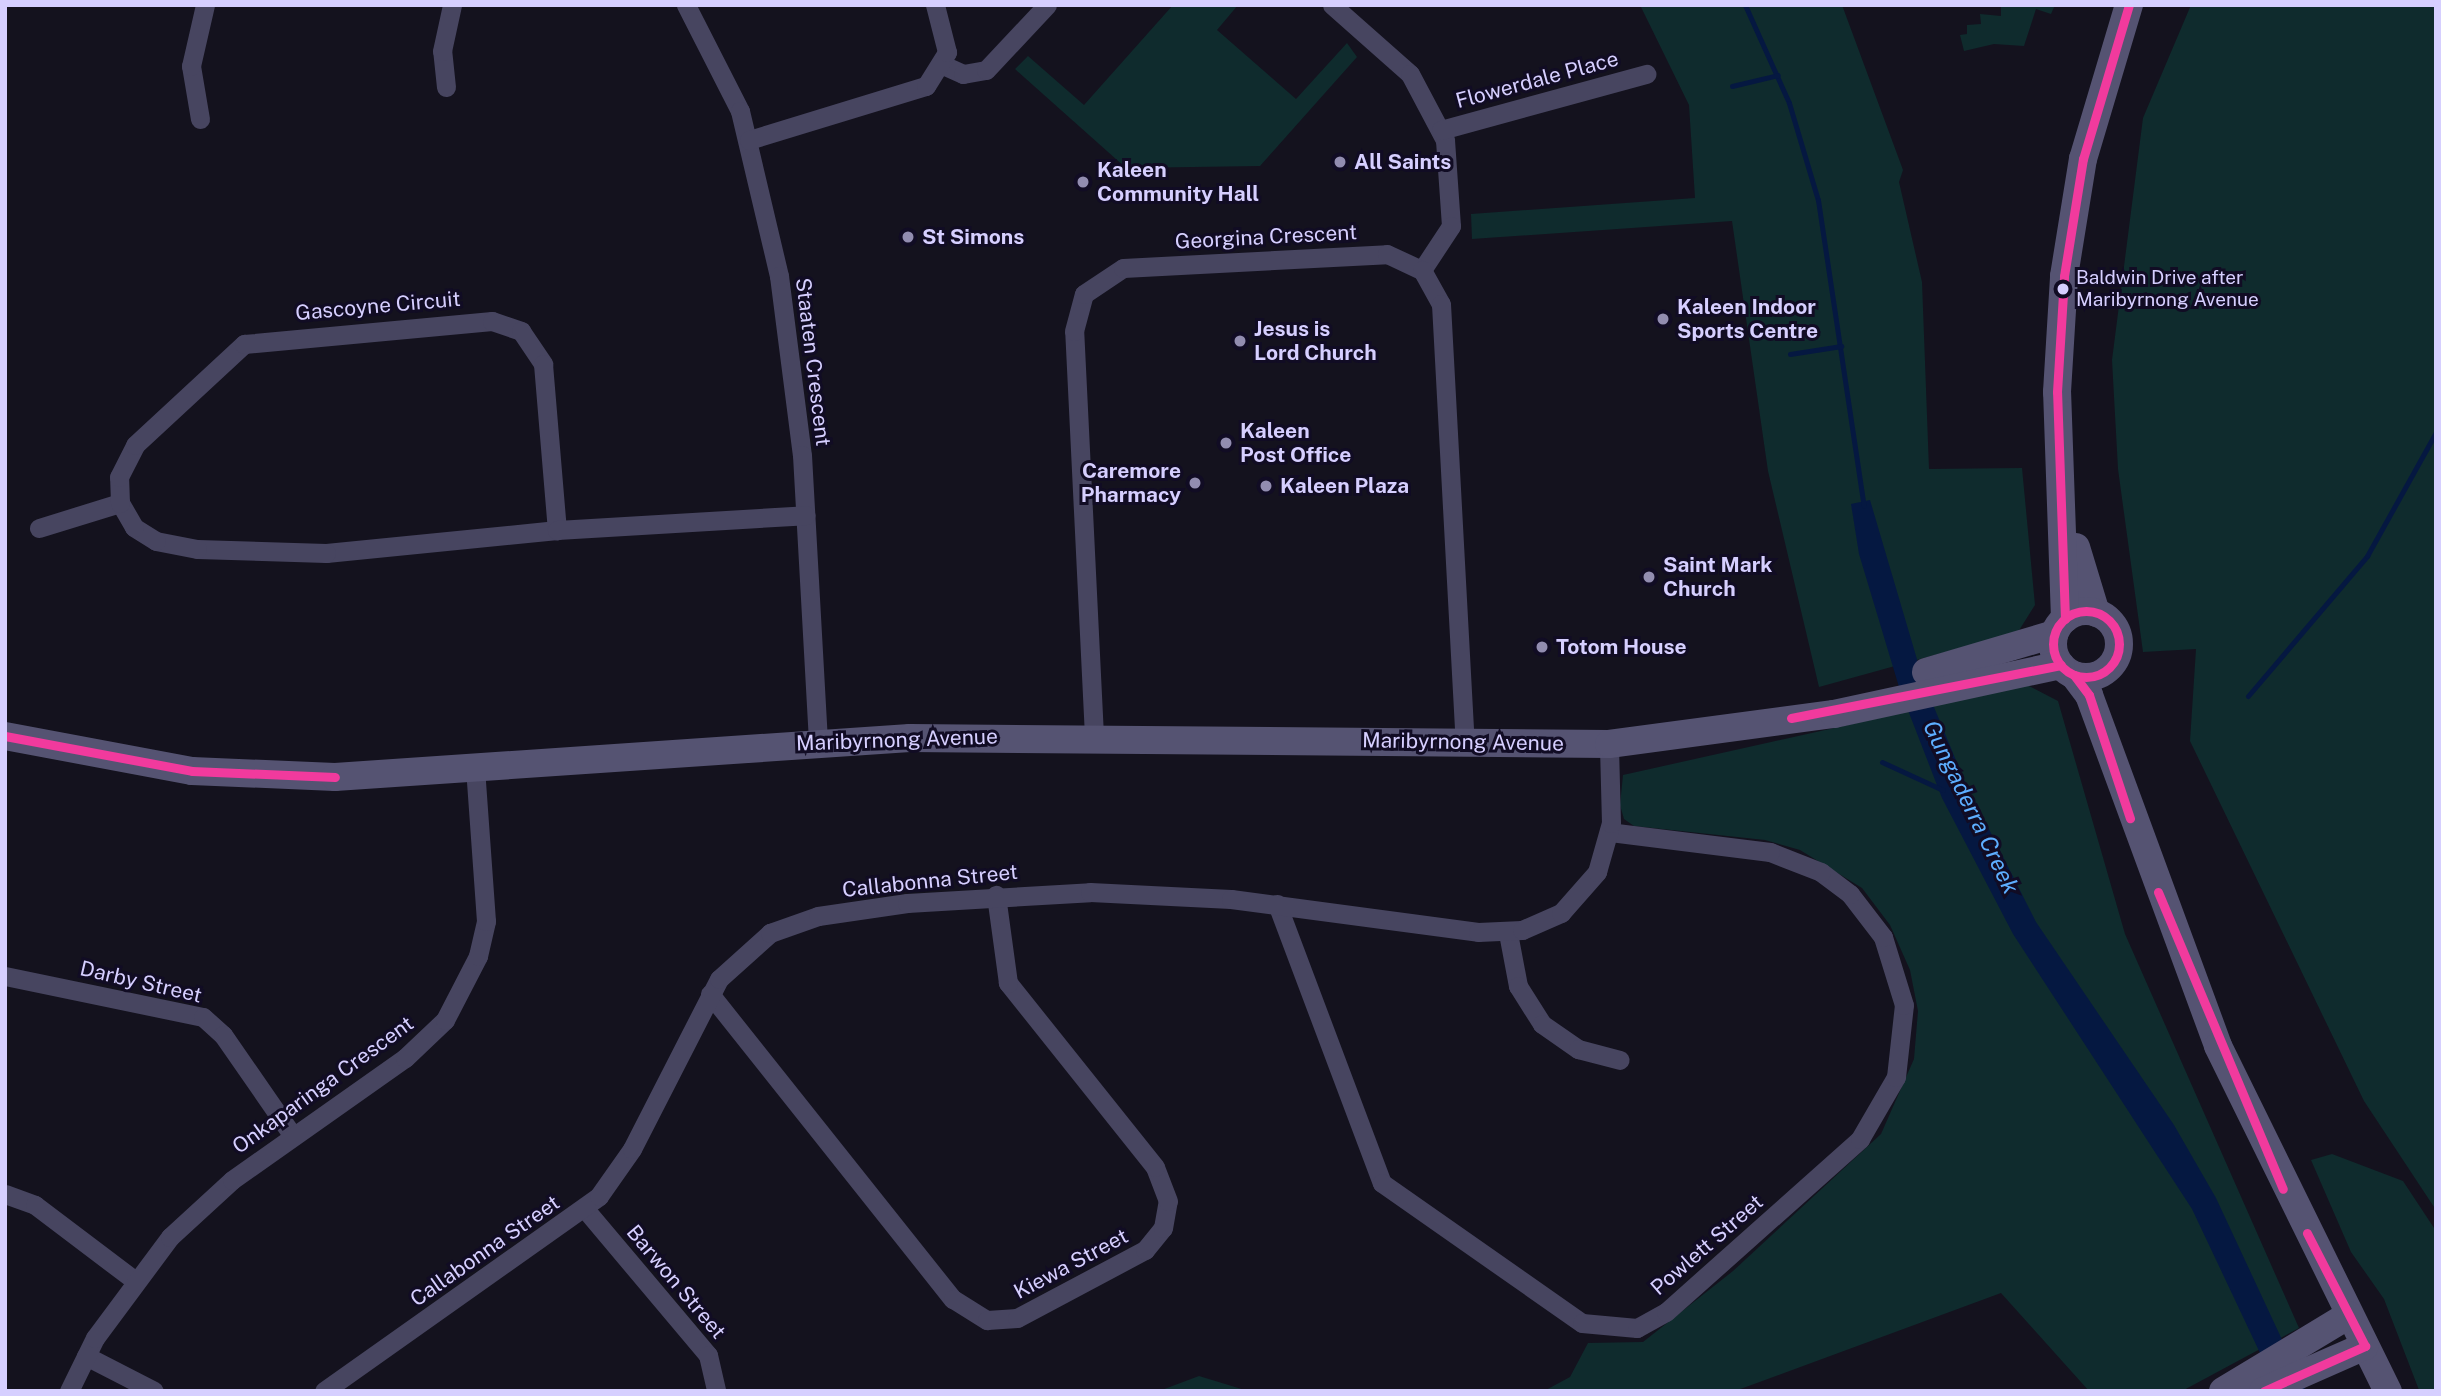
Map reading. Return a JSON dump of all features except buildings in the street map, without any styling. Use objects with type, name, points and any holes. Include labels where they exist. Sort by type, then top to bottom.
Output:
[{"type":"street","points":[[200,119],[191,66],[205,5]]},
{"type":"street","points":[[446,87],[442,51],[452,5]]},
{"type":"street","name":"Staaten Crescent","points":[[686,5],[729,83],[749,140],[788,335],[806,515],[817,742]]},
{"type":"street","points":[[749,140],[919,91],[943,65],[946,36],[935,5]]},
{"type":"street","points":[[943,65],[963,74],[986,71],[1047,5]]},
{"type":"street","points":[[2129,5],[2083,159],[2064,276],[2057,392],[2064,493],[2060,626],[2067,670],[2089,695],[2130,818],[2218,1046],[2388,1391]]},
{"type":"street","points":[[1344,9],[1410,74],[1441,130],[1449,160],[1451,226],[1422,270],[1443,314],[1465,742]]},
{"type":"street","name":"Flowerdale Place","points":[[1441,130],[1646,74]]},
{"type":"street","name":"Georgina Crescent","points":[[1094,736],[1074,331],[1084,294],[1105,274],[1132,266],[1377,254],[1422,270]]},
{"type":"street","name":"Gascoyne Circuit","points":[[120,503],[119,477],[130,452],[244,344],[492,321],[520,331],[543,364],[557,530]]},
{"type":"street","points":[[2064,493],[2096,613],[2114,626],[2119,644],[2106,671],[2130,818]]},
{"type":"street","points":[[39,528],[120,503],[148,537],[229,553],[326,553],[557,530],[806,515]]},
{"type":"street","points":[[2060,626],[2096,613]]},
{"type":"street","name":"Maribyrnong Avenue","points":[[5,736],[96,757],[239,775],[335,778],[817,742],[1094,736],[1609,744],[1701,736],[1791,718],[1959,673],[2060,626]]},
{"type":"street","points":[[2067,670],[2106,671]]},
{"type":"street","name":"Maribyrnong Avenue","points":[[1959,673],[2067,670]]},
{"type":"street","name":"Callabonna Street","points":[[324,1391],[585,1209],[628,1158],[710,994],[755,942],[802,920],[996,895],[1137,893],[1277,904],[1508,933],[1536,926],[1571,905],[1597,872],[1610,832],[1609,744]]},
{"type":"street","name":"Onkaparinga Crescent","points":[[69,1391],[86,1356],[134,1280],[210,1198],[419,1047],[464,990],[485,920],[475,769]]},
{"type":"street","name":"Powlett Street","points":[[1277,904],[1382,1183],[1573,1318],[1592,1328],[1626,1331],[1666,1312],[1860,1139],[1893,1086],[1905,1024],[1898,970],[1883,937],[1862,907],[1821,872],[1770,852],[1610,832]]},
{"type":"street","name":"Kiewa Street","points":[[710,994],[960,1307],[987,1320],[1017,1318],[1146,1250],[1163,1228],[1168,1201],[1156,1167],[1007,984],[996,895]]},
{"type":"street","points":[[1508,933],[1518,986],[1542,1024],[1578,1049],[1620,1060]]},
{"type":"street","name":"Darby Street","points":[[5,976],[203,1017],[223,1035],[293,1136]]},
{"type":"street","points":[[5,1194],[35,1205],[134,1280]]},
{"type":"street","name":"Barwon Street","points":[[585,1209],[708,1355],[716,1391]]},
{"type":"street","points":[[2260,1384],[2304,1341],[2349,1315]]},
{"type":"street","points":[[2223,1391],[2316,1368],[2365,1346]]},
{"type":"street","points":[[86,1356],[154,1391]]},
{"type":"green space","points":[[1173,5],[1238,5],[1217,30],[1296,99],[1347,43],[1357,57],[1260,166],[1126,168],[1015,69],[1028,56],[1084,105]]},
{"type":"green space","points":[[1640,5],[1842,5],[1903,170],[1899,182],[1922,282],[1929,469],[2022,468],[2035,605],[2018,632],[1819,687],[1768,471],[1732,221],[1472,239],[1471,214],[1695,198],[1689,105]]},
{"type":"green space","points":[[2001,5],[2055,5],[2051,14],[2036,9],[2024,46],[1994,44],[1964,51],[1960,35],[1967,34],[1967,25],[1981,24],[1980,14],[2001,16]]},
{"type":"green space","points":[[2191,5],[2436,5],[2436,1210],[2364,1101],[2190,741],[2196,649],[2143,652],[2118,469],[2112,360],[2143,118]]},
{"type":"green space","points":[[2027,685],[2058,701],[2125,934],[2299,1328],[2182,1391],[2089,1391],[2001,1293],[1735,1391],[1544,1391],[1570,1377],[1588,1343],[1643,1342],[1733,1271],[1881,1134],[1914,1059],[1918,1011],[1910,970],[1890,925],[1862,888],[1800,850],[1765,840],[1634,826],[1624,819],[1620,805],[1623,775]]},
{"type":"green space","points":[[2332,1154],[2403,1181],[2436,1231],[2436,1391],[2419,1390],[2384,1299],[2351,1252],[2311,1160]]},
{"type":"green space","points":[[1199,1376],[1248,1391],[1159,1391]]},
{"type":"water","name":"Gungaderra Creek","points":[[1870,500],[1924,683],[1965,782],[2036,922],[2174,1125],[2216,1198],[2306,1391],[2278,1391],[2192,1209],[2013,934],[1942,798],[1899,687],[1859,554],[1851,504]]},
{"type":"waterway","name":"Gungaderra Creek","points":[[1745,5],[1789,103],[1818,200],[1864,506]]},
{"type":"waterway","points":[[1732,86],[1778,75]]},
{"type":"waterway","points":[[1790,354],[1841,346]]},
{"type":"waterway","points":[[2248,696],[2367,556],[2436,432]]},
{"type":"waterway","points":[[1882,762],[1943,790]]},
{"type":"transit line","points":[[2065,619],[2057,392],[2064,276],[2083,159],[2129,5]]},
{"type":"transit line","points":[[2086,611],[2109,621],[2119,644],[2109,667],[2086,677],[2063,667],[2053,644],[2063,621],[2086,611]]},
{"type":"transit line","points":[[1791,718],[2061,665]]},
{"type":"transit line","points":[[2074,675],[2089,695],[2130,818]]},
{"type":"transit line","points":[[5,736],[192,771],[335,777]]},
{"type":"transit line","points":[[2158,892],[2283,1189]]},
{"type":"transit line","points":[[2264,1391],[2365,1346],[2307,1233]]},
{"type":"place","name":"All Saints","points":[[1340,162]]},
{"type":"place","name":"Kaleen Community Hall","points":[[1083,182]]},
{"type":"place","name":"St Simons","points":[[908,237]]},
{"type":"place","name":"Baldwin Drive after Maribyrnong Avenue","points":[[2063,289]]},
{"type":"place","name":"Kaleen Indoor Sports Centre","points":[[1663,319]]},
{"type":"place","name":"Jesus is Lord Church","points":[[1240,341]]},
{"type":"place","name":"Kaleen Post Office","points":[[1226,443]]},
{"type":"place","name":"Caremore Pharmacy","points":[[1195,483]]},
{"type":"place","name":"Kaleen Plaza","points":[[1266,486]]},
{"type":"place","name":"Saint Mark Church","points":[[1649,577]]},
{"type":"place","name":"Totom House","points":[[1542,647]]}]
